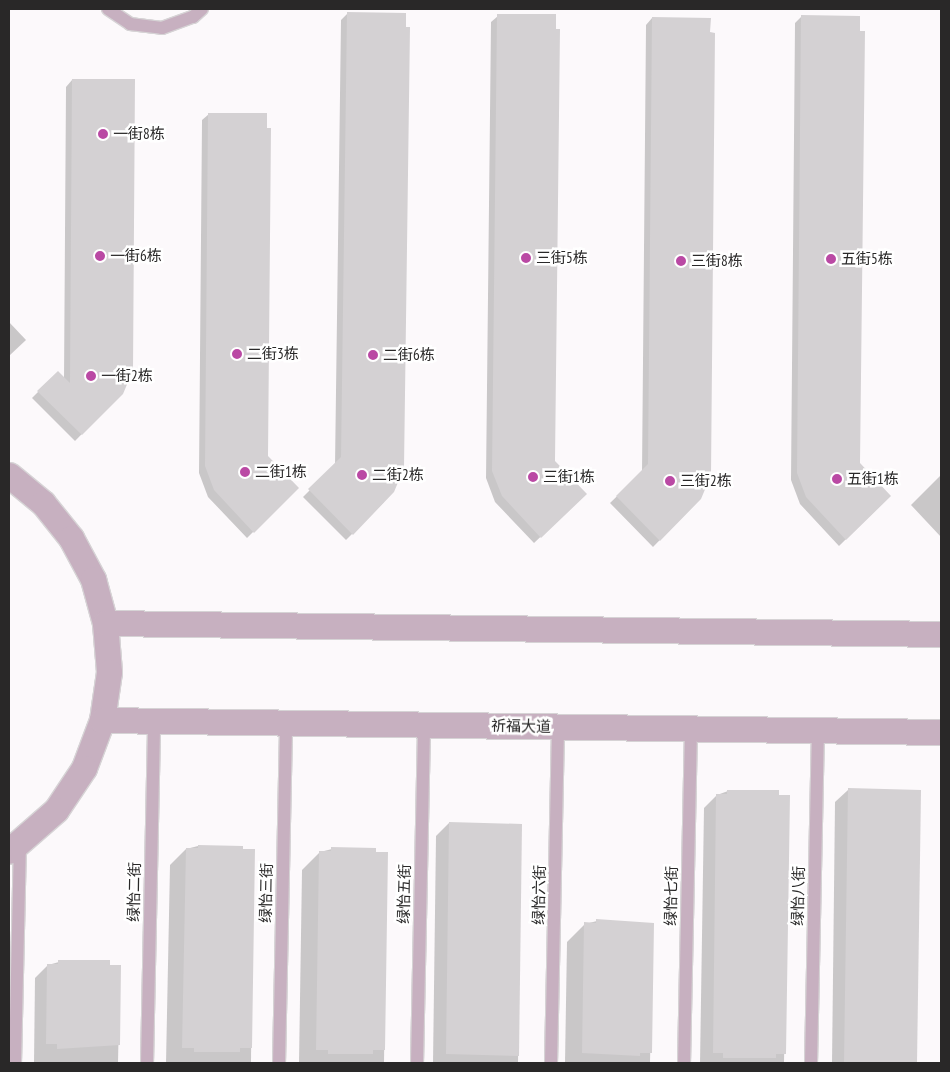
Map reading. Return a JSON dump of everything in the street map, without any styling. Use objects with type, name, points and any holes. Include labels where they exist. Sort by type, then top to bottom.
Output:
[{"type":"street","points":[[9,474],[43,503],[71,538],[92,579],[105,623],[109,672],[102,720],[84,768],[61,803],[14,848]]},
{"type":"street","points":[[105,623],[941,634]]},
{"type":"street","name":"祈福大道","points":[[102,720],[941,732]]},
{"type":"lane","points":[[108,9],[130,24],[162,28],[186,21],[202,9]]},
{"type":"lane","name":"绿怡二街","points":[[147,1063],[154,721]]},
{"type":"lane","name":"绿怡三街","points":[[279,1063],[286,723]]},
{"type":"lane","name":"绿怡五街","points":[[417,1063],[424,725]]},
{"type":"lane","name":"绿怡六街","points":[[551,1063],[558,727]]},
{"type":"lane","name":"绿怡七街","points":[[684,1063],[691,728]]},
{"type":"lane","name":"绿怡八街","points":[[811,1063],[818,730]]},
{"type":"lane","points":[[14,848],[15,1063]]},
{"type":"building","points":[[347,12],[406,13],[406,27],[410,27],[404,468],[394,492],[353,535],[308,489],[341,457]]},
{"type":"building","points":[[497,14],[556,14],[556,29],[560,29],[555,461],[587,494],[541,538],[502,496],[492,471]]},
{"type":"building","points":[[801,15],[860,16],[860,31],[865,31],[860,463],[891,496],[846,540],[806,497],[797,473]]},
{"type":"building","points":[[652,17],[711,18],[710,32],[715,33],[711,475],[701,499],[660,541],[616,496],[648,464]]},
{"type":"building","points":[[72,79],[135,79],[133,370],[123,394],[82,435],[37,391],[58,371],[70,383]]},
{"type":"building","points":[[208,113],[267,113],[267,128],[271,128],[268,456],[299,488],[254,533],[214,490],[205,466]]},
{"type":"building","points":[[848,788],[921,790],[917,1063],[844,1063]]},
{"type":"building","points":[[727,790],[779,790],[779,795],[790,795],[786,1054],[776,1054],[776,1058],[723,1058],[723,1053],[713,1053],[716,794],[727,794]]},
{"type":"building","points":[[449,822],[522,824],[519,1056],[446,1054]]},
{"type":"building","points":[[198,845],[243,846],[243,849],[255,849],[252,1048],[240,1048],[240,1052],[194,1052],[194,1048],[182,1048],[186,848],[198,848]]},
{"type":"building","points":[[331,847],[376,848],[376,852],[388,852],[385,1050],[373,1050],[373,1054],[328,1054],[328,1050],[316,1050],[319,851],[331,851]]},
{"type":"building","points":[[596,919],[654,923],[652,1053],[640,1053],[640,1056],[582,1053],[584,922],[596,923]]},
{"type":"building","points":[[58,960],[110,960],[110,965],[121,965],[120,1045],[57,1049],[57,1044],[46,1044],[47,964],[58,964]]},
{"type":"place","name":"一街8栋","points":[[103,134]]},
{"type":"place","name":"一街6栋","points":[[100,256]]},
{"type":"place","name":"三街5栋","points":[[526,258]]},
{"type":"place","name":"五街5栋","points":[[831,259]]},
{"type":"place","name":"三街8栋","points":[[681,261]]},
{"type":"place","name":"二街3栋","points":[[237,354]]},
{"type":"place","name":"二街6栋","points":[[373,355]]},
{"type":"place","name":"一街2栋","points":[[91,376]]},
{"type":"place","name":"二街1栋","points":[[245,472]]},
{"type":"place","name":"二街2栋","points":[[362,475]]},
{"type":"place","name":"三街1栋","points":[[533,477]]},
{"type":"place","name":"五街1栋","points":[[837,479]]},
{"type":"place","name":"三街2栋","points":[[670,481]]}]
